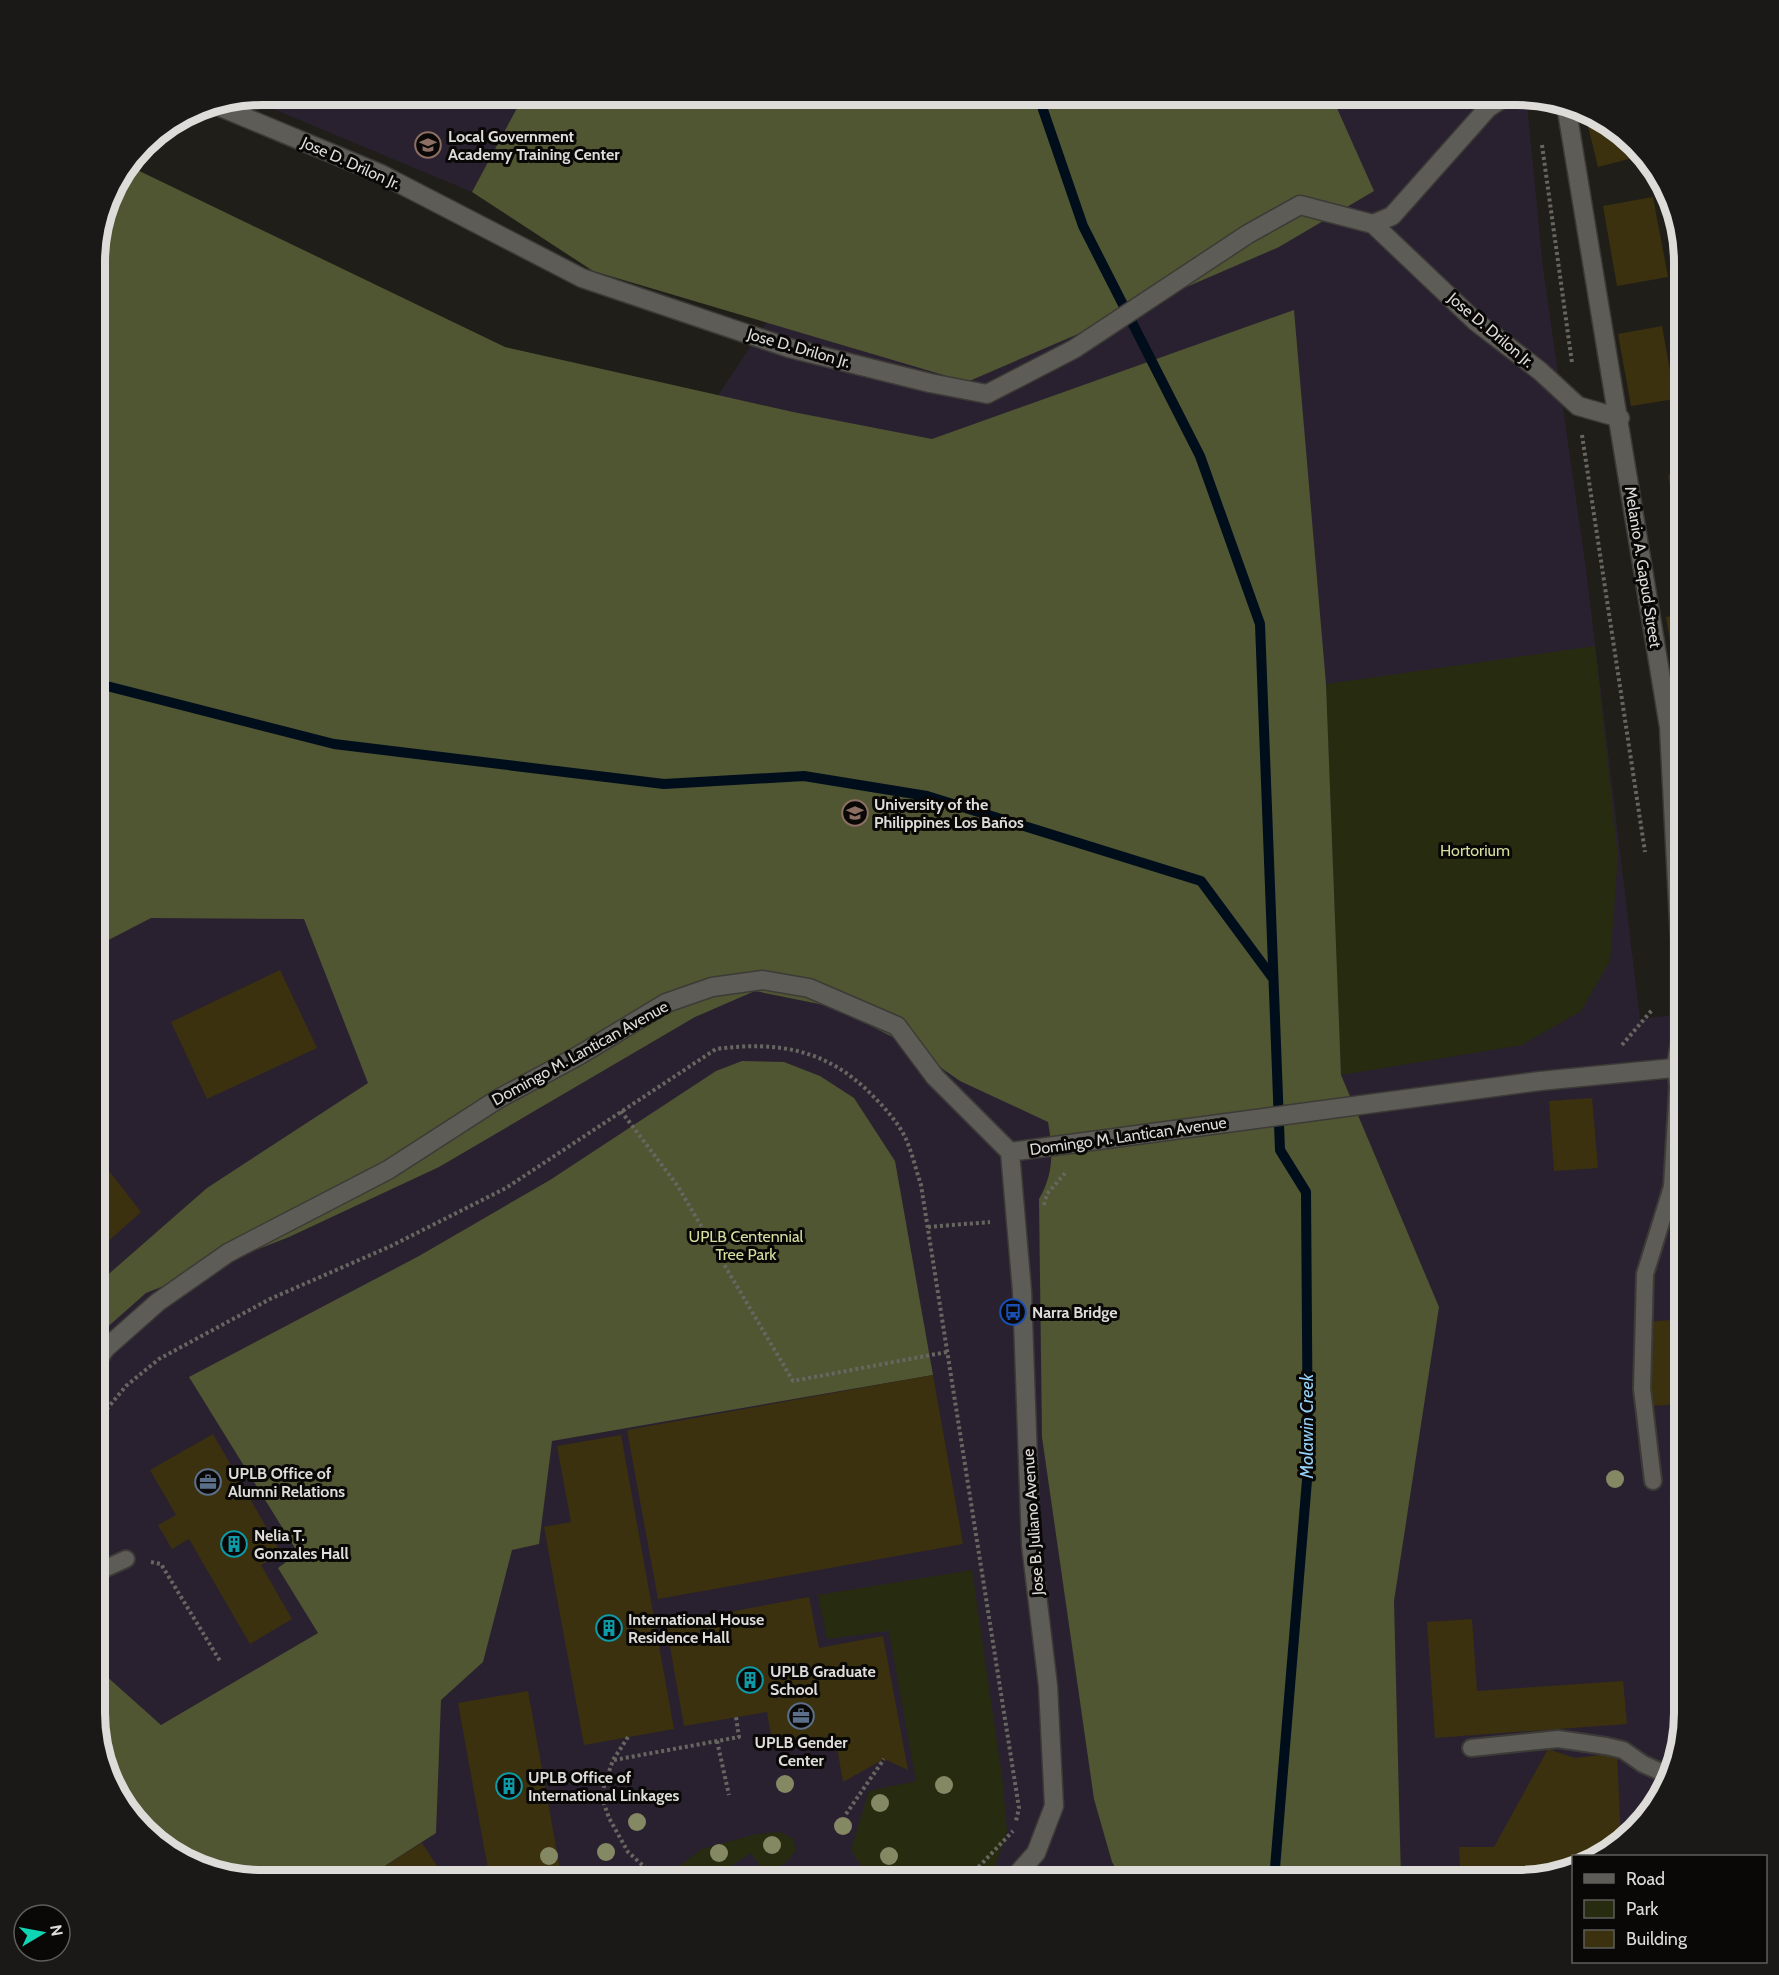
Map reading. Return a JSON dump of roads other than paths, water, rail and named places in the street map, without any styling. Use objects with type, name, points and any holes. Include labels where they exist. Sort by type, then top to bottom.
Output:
[{"type":"street","points":[[1373,224],[1392,216],[1493,105]]},
{"type":"street","name":"Jose D. Drilon Jr.","points":[[226,109],[381,174],[582,278],[789,348],[987,394],[1074,349],[1248,234],[1300,205],[1373,224],[1475,321],[1540,371],[1578,406],[1620,418]]},
{"type":"street","name":"Melanio A. Gapud Street","points":[[1567,113],[1674,711]]},
{"type":"street","name":"Domingo M. Lantican Avenue","points":[[105,1349],[158,1302],[228,1252],[388,1170],[498,1098],[578,1056],[666,1003],[712,987],[763,980],[809,988],[897,1026],[935,1077],[1010,1152],[1540,1081],[1674,1069]]},
{"type":"street","name":"Jose B. Juliano Avenue","points":[[1010,1152],[1018,1219],[1031,1545],[1048,1686],[1054,1806],[1036,1853],[1021,1870]]},
{"type":"lane","points":[[1653,1480],[1642,1389],[1646,1274],[1672,1187],[1674,1153]]},
{"type":"lane","points":[[105,1568],[126,1559]]},
{"type":"lane","points":[[1471,1748],[1558,1740],[1606,1746],[1623,1750],[1643,1764],[1662,1773]]},
{"type":"waterway","name":"Molawin Creek","points":[[1041,105],[1083,226],[1200,456],[1260,624],[1280,1150],[1306,1192],[1308,1468],[1275,1870]]},
{"type":"waterway","points":[[105,686],[334,744],[664,784],[804,776],[927,796],[1201,881],[1272,977]]},
{"type":"place","name":"Local Government Academy Training Center","points":[[428,145]]},
{"type":"place","name":"University of the Philippines Los Baños","points":[[855,813]]},
{"type":"place","name":"Narra Bridge","points":[[1013,1312]]},
{"type":"place","name":"UPLB Office of Alumni Relations","points":[[208,1482]]},
{"type":"place","name":"Nelia T. Gonzales Hall","points":[[234,1544]]},
{"type":"place","name":"International House Residence Hall","points":[[609,1628]]},
{"type":"place","name":"UPLB Graduate School","points":[[750,1680]]},
{"type":"place","name":"UPLB Gender Center","points":[[801,1716]]},
{"type":"place","name":"UPLB Office of International Linkages","points":[[509,1786]]},
{"type":"park label","name":"Hortorium","points":[[1475,850]]},
{"type":"park label","name":"UPLB Centennial Tree Park","points":[[746,1245]]}]
